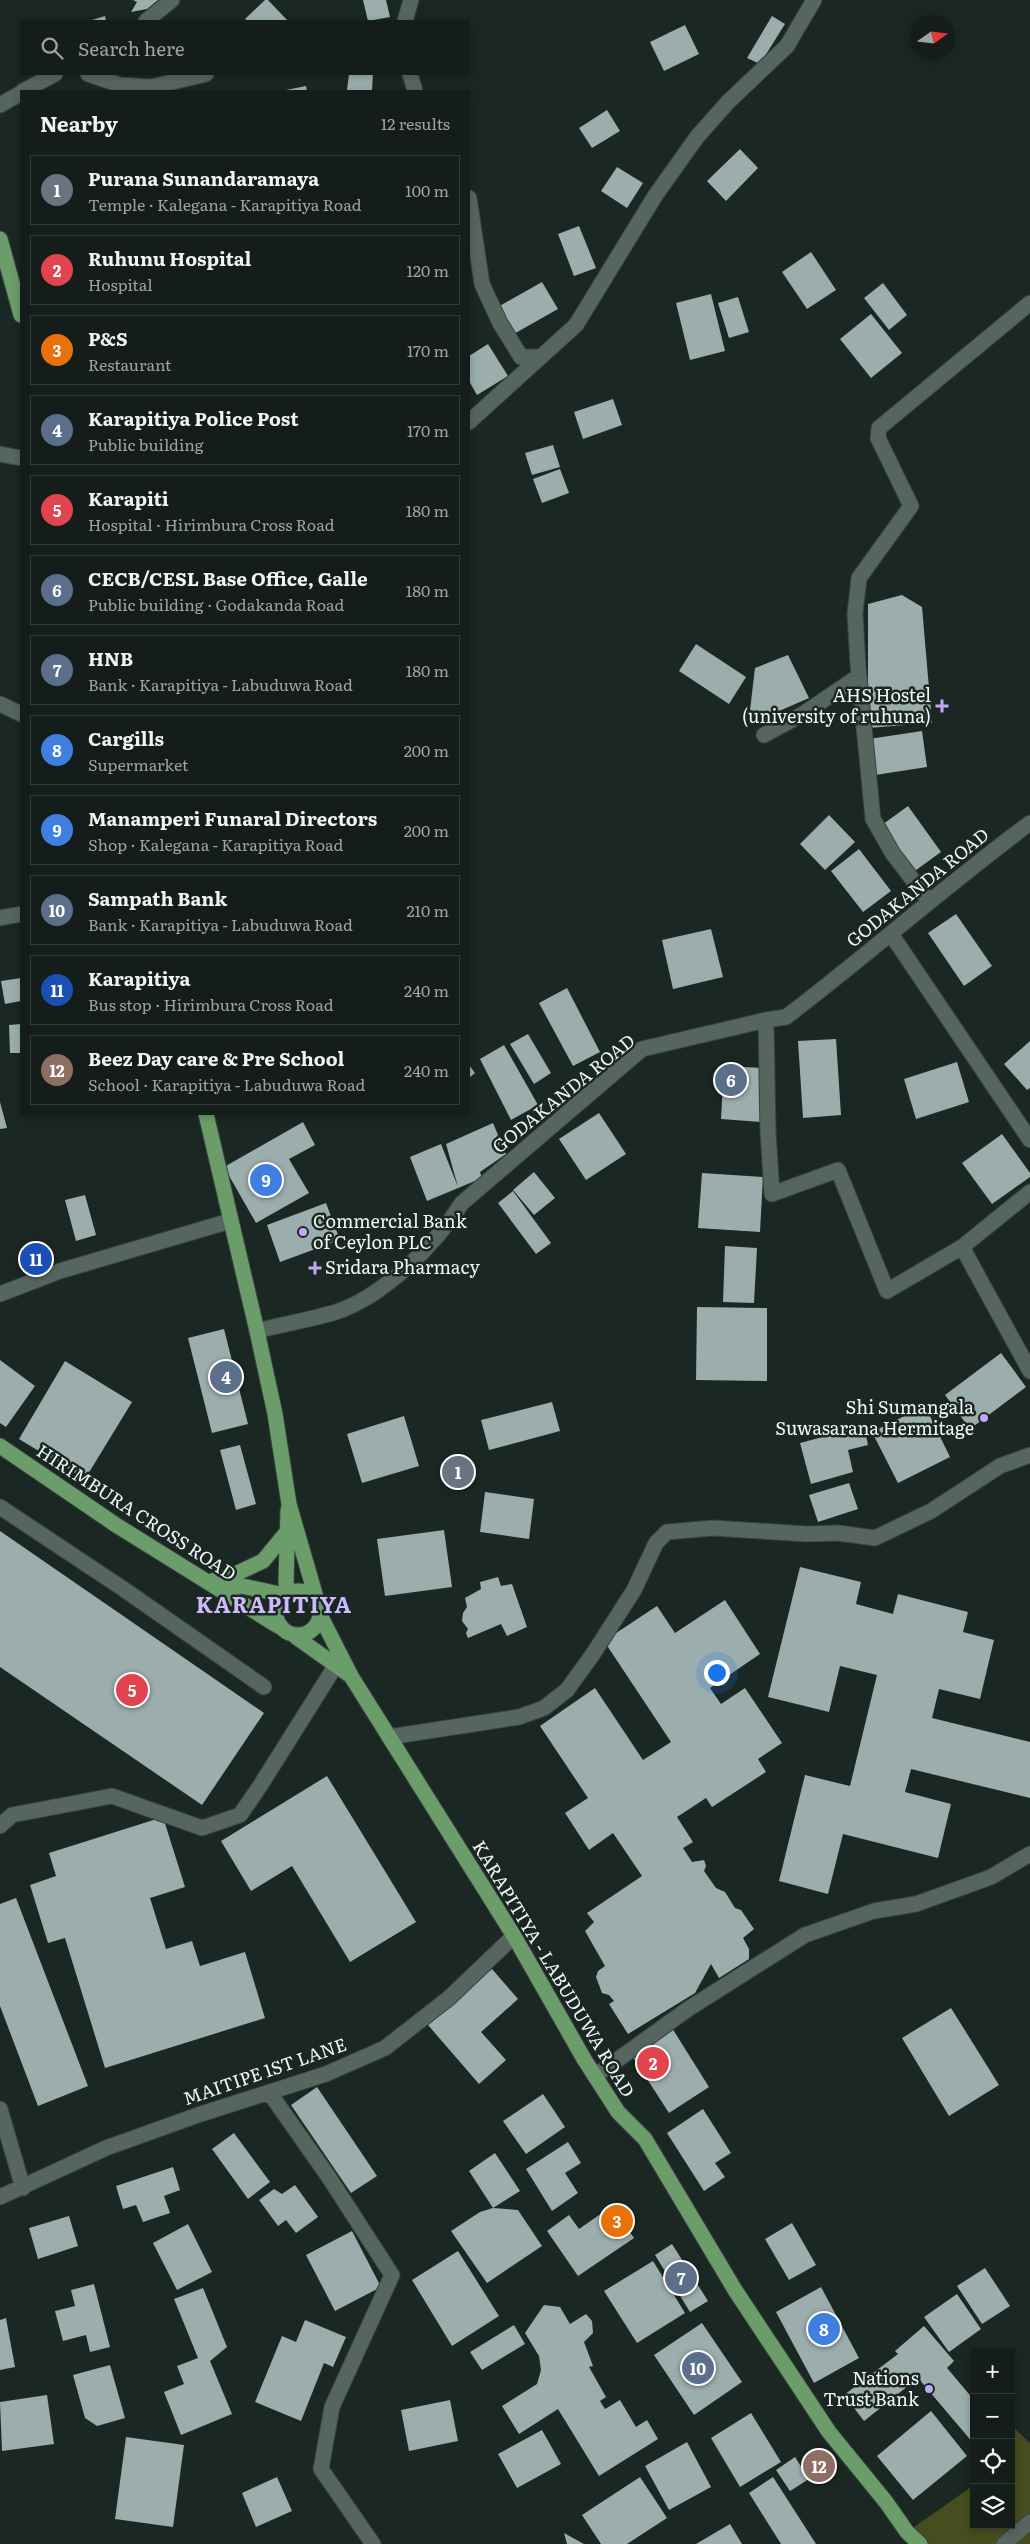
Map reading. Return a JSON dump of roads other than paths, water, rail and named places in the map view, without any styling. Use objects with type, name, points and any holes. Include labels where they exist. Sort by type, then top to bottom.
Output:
[{"type":"main road","points":[[0,239],[20,311]]},
{"type":"main road","points":[[198,1576],[286,1594],[305,1592],[319,1610],[313,1630],[296,1637],[278,1626],[275,1609],[286,1594],[286,1533],[289,1504],[274,1414],[257,1331],[206,1115]]},
{"type":"main road","name":"HIRIMBURA CROSS ROAD","points":[[0,1446],[116,1525],[278,1626]]},
{"type":"main road","name":"KARAPITIYA - LABUDUWA ROAD","points":[[289,1504],[319,1610],[351,1676],[514,1936],[618,2112],[645,2139],[735,2290],[829,2432],[886,2502],[907,2532],[920,2544]]},
{"type":"main road","points":[[214,1580],[231,1576],[263,1561],[286,1533]]},
{"type":"main road","name":"KARAPITIYA - LABUDUWA ROAD","points":[[296,1637],[351,1676]]},
{"type":"street","points":[[147,20],[172,0]]},
{"type":"street","points":[[405,20],[410,0]]},
{"type":"street","points":[[470,421],[576,325],[655,196],[697,137],[728,102],[787,46],[814,0]]},
{"type":"street","points":[[26,90],[53,75]]},
{"type":"street","points":[[91,75],[120,85],[151,87],[202,75]]},
{"type":"street","points":[[410,75],[415,90]]},
{"type":"street","points":[[0,105],[20,93]]},
{"type":"street","points":[[470,205],[482,284],[500,323],[521,357],[541,357]]},
{"type":"street","points":[[929,901],[894,854],[873,819],[855,614],[859,578],[911,506],[878,438],[879,428],[1030,302]]},
{"type":"street","points":[[0,454],[20,458]]},
{"type":"street","points":[[764,735],[803,714],[859,676]]},
{"type":"street","points":[[0,704],[20,714]]},
{"type":"street","name":"GODAKANDA ROAD","points":[[257,1331],[336,1311],[375,1294],[419,1254],[450,1222],[462,1203],[642,1049],[786,1017],[891,934],[929,901],[1030,823]]},
{"type":"street","points":[[0,918],[20,914]]},
{"type":"street","points":[[891,934],[1030,1140]]},
{"type":"street","points":[[766,1020],[768,1132],[772,1194],[838,1170],[887,1291],[962,1247],[1030,1192]]},
{"type":"street","points":[[0,1294],[60,1271],[230,1221]]},
{"type":"street","points":[[962,1247],[1030,1371]]},
{"type":"street","points":[[389,1737],[518,1717],[544,1708],[567,1690],[593,1654],[634,1590],[656,1542],[667,1532],[714,1528],[807,1534],[838,1533],[875,1538],[931,1511],[1000,1466],[1030,1455]]},
{"type":"street","points":[[0,1508],[122,1588],[264,1687]]},
{"type":"street","points":[[0,1826],[12,1815],[112,1796],[202,1828],[240,1815],[336,1665]]},
{"type":"street","points":[[595,2076],[688,2009],[805,1935],[874,1911],[916,1904],[992,1877],[1030,1854]]},
{"type":"street","name":"MAITIPE 1ST LANE","points":[[0,2198],[106,2148],[198,2114],[326,2074],[385,2048],[449,1998],[514,1936]]},
{"type":"street","points":[[269,2092],[328,2176],[392,2275],[332,2407],[321,2469],[373,2544]]},
{"type":"street","points":[[0,2109],[23,2188]]},
{"type":"street","points":[[1004,2544],[1030,2522]]},
{"type":"place","name":"AHS Hostel (university of ruhuna)","points":[[942,706]]},
{"type":"place","name":"CECB/CESL Base Office, Galle","points":[[731,1080]]},
{"type":"place","name":"Manamperi Funaral Directors","points":[[266,1180]]},
{"type":"place","name":"Commercial Bank of Ceylon PLC","points":[[303,1232]]},
{"type":"place","name":"Karapitiya","points":[[36,1259]]},
{"type":"place","name":"Sridara Pharmacy","points":[[315,1268]]},
{"type":"place","name":"Karapitiya Police Post","points":[[226,1377]]},
{"type":"place","name":"Shi Sumangala Suwasarana Hermitage","points":[[984,1418]]},
{"type":"place","name":"Purana Sunandaramaya","points":[[458,1472]]},
{"type":"place","name":"Karapiti","points":[[132,1690]]},
{"type":"place","name":"Ruhunu Hospital","points":[[653,2063]]},
{"type":"place","name":"P&S","points":[[617,2221]]},
{"type":"place","name":"HNB","points":[[681,2278]]},
{"type":"place","name":"Cargills","points":[[824,2329]]},
{"type":"place","name":"Sampath Bank","points":[[698,2368]]},
{"type":"place","name":"Nations Trust Bank","points":[[929,2389]]},
{"type":"place","name":"Beez Day care & Pre School","points":[[819,2466]]},
{"type":"district","name":"KARAPITIYA","points":[[274,1605]]}]
